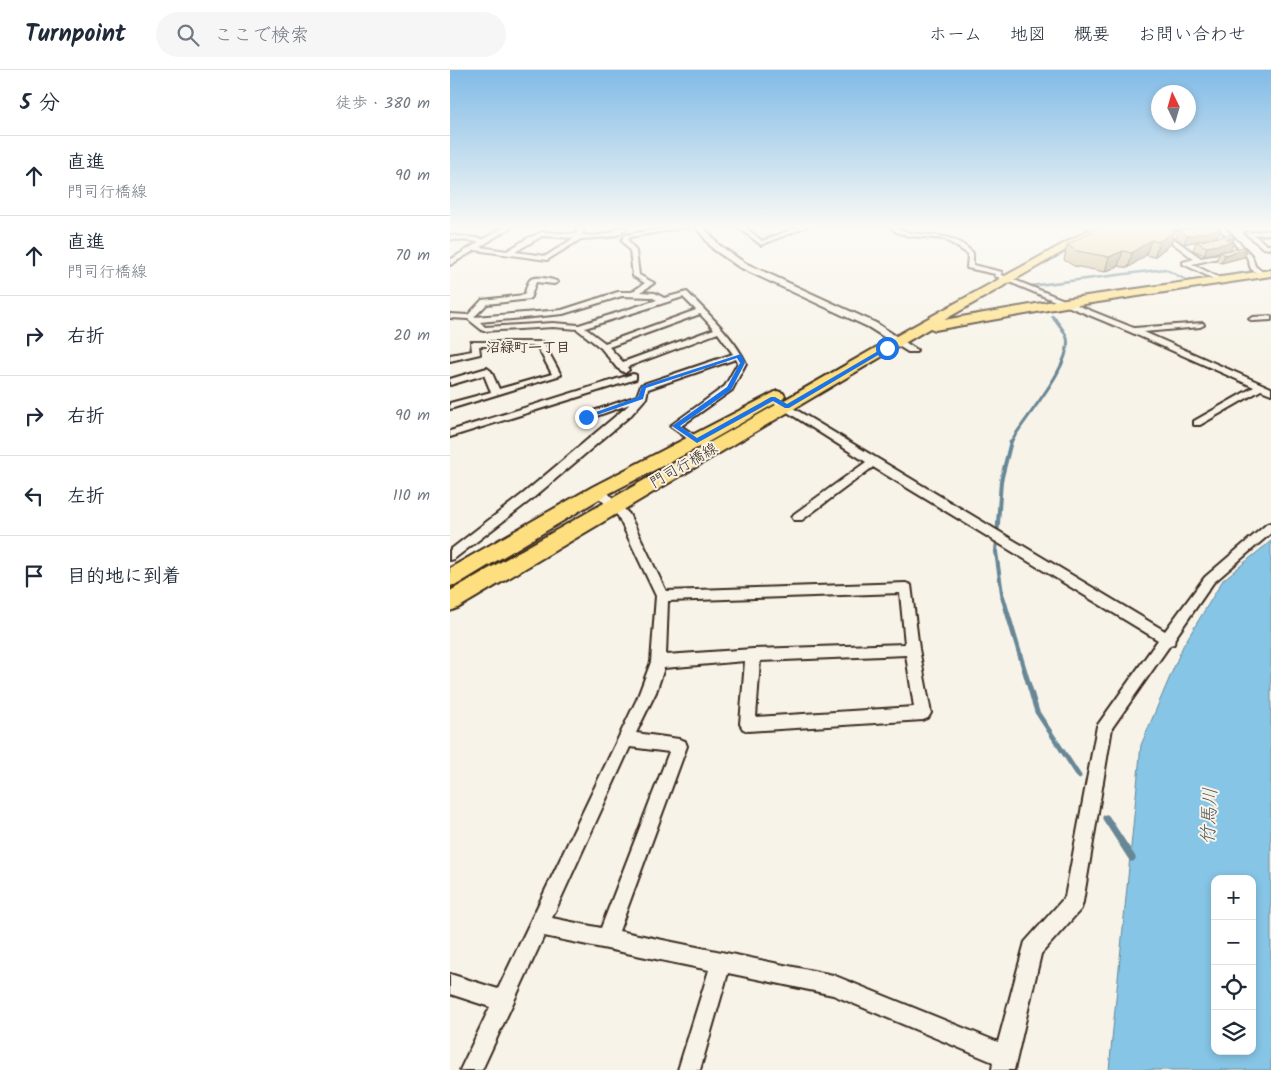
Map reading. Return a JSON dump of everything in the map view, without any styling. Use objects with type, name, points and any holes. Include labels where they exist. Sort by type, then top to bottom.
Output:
[{"type":"main road","name":"門司行橋線","points":[[450,602],[616,505],[704,446],[780,403],[899,343],[1008,273]]},
{"type":"main road","name":"門司行橋線","points":[[899,343],[1009,273]]},
{"type":"main road","name":"門司行橋線","points":[[917,330],[1065,303],[1256,273]]},
{"type":"main road","points":[[954,309],[976,319]]},
{"type":"main road","name":"門司行橋線","points":[[451,576],[599,491],[704,446]]},
{"type":"street","points":[[634,294],[650,283],[636,276],[636,273]]},
{"type":"street","points":[[757,273],[899,343]]},
{"type":"street","points":[[994,273],[1133,330],[1271,392]]},
{"type":"street","points":[[1205,273],[1216,278]]},
{"type":"street","points":[[472,318],[485,302],[528,297],[533,280],[554,282]]},
{"type":"street","points":[[450,316],[472,318],[562,312],[621,294],[652,294],[662,300]]},
{"type":"street","points":[[496,393],[480,358],[475,338],[483,329],[553,325],[579,327],[684,294],[719,330],[739,355],[742,363],[729,388],[675,426],[704,446]]},
{"type":"street","points":[[604,346],[700,311]]},
{"type":"street","points":[[472,318],[483,329]]},
{"type":"street","points":[[1253,320],[1271,318]]},
{"type":"street","points":[[1133,330],[1200,325]]},
{"type":"street","points":[[579,327],[604,346],[620,366],[633,377],[642,392]]},
{"type":"street","points":[[620,366],[719,330]]},
{"type":"street","points":[[450,358],[480,358],[540,344],[557,375],[450,406]]},
{"type":"street","points":[[586,417],[642,392],[739,355]]},
{"type":"street","points":[[450,382],[480,358]]},
{"type":"street","points":[[450,434],[633,377]]},
{"type":"street","points":[[1198,422],[1260,386]]},
{"type":"street","points":[[450,556],[528,496],[628,414],[642,392]]},
{"type":"street","points":[[780,403],[872,462],[1169,640]]},
{"type":"street","points":[[798,517],[872,462]]},
{"type":"street","points":[[475,1069],[504,1000],[647,694],[658,662],[662,596],[623,514],[616,505],[599,491]]},
{"type":"street","points":[[539,925],[832,985],[1004,1063],[1032,949],[1074,902],[1105,726],[1169,640],[1210,580],[1271,527]]},
{"type":"street","points":[[451,576],[468,591]]},
{"type":"street","points":[[662,596],[906,588],[912,649],[922,713],[748,724],[753,655]]},
{"type":"street","points":[[658,662],[753,655],[912,649]]},
{"type":"street","points":[[606,939],[679,746],[626,739]]},
{"type":"street","points":[[689,1070],[721,962]]},
{"type":"street","points":[[450,984],[504,1000]]},
{"type":"water","name":"竹馬川","points":[[1271,541],[1271,1070],[1109,1070],[1141,745],[1183,646],[1223,580]]},
{"type":"waterway","points":[[1030,286],[1136,273]]},
{"type":"waterway","points":[[1172,273],[1188,281],[1246,273]]},
{"type":"waterway","points":[[1052,316],[1055,319]]},
{"type":"waterway","points":[[1011,442],[1046,391],[1063,362],[1067,349],[1067,338],[1055,319]]},
{"type":"waterway","points":[[1003,600],[996,552],[1001,481],[1011,441]]},
{"type":"waterway","points":[[1003,598],[1037,712],[1079,776]]},
{"type":"waterway","points":[[1106,818],[1132,858]]},
{"type":"district","name":"沼緑町一丁目","points":[[528,348]]},
{"type":"route","points":[[586,417],[641,398],[644,387],[739,355],[742,363],[729,388],[675,426],[697,441],[773,399],[787,407],[887,348]]}]
